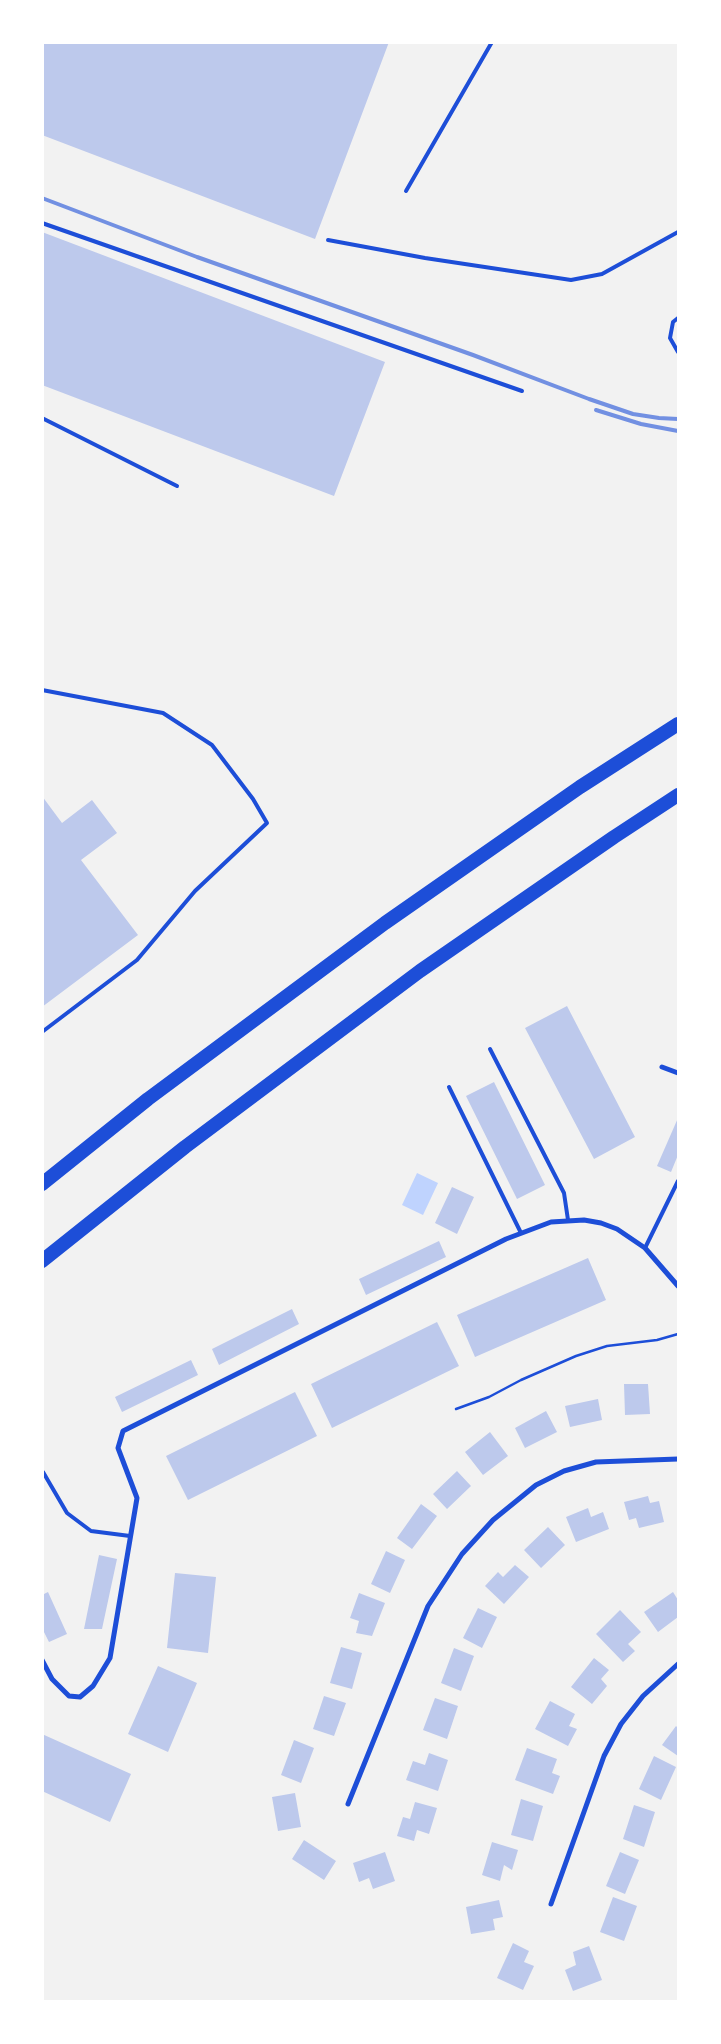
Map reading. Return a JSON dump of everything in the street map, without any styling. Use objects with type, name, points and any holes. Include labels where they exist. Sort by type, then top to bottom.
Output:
[{"type":"highway","points":[[42,1184],[148,1099],[385,923],[580,787],[678,724]]},
{"type":"highway","points":[[42,1261],[185,1146],[420,971],[678,795]]},
{"type":"street","points":[[662,1067],[678,1073]]},
{"type":"street","points":[[42,1660],[52,1679],[70,1696],[80,1696],[93,1686],[110,1658],[137,1498],[118,1448],[123,1431],[506,1238],[551,1222],[584,1220],[617,1229],[646,1248],[678,1286]]},
{"type":"street","points":[[348,1804],[428,1606],[462,1554],[493,1520],[536,1485],[564,1472],[596,1462],[678,1459]]},
{"type":"street","points":[[551,1904],[604,1756],[621,1724],[643,1696],[678,1664]]},
{"type":"lane","points":[[406,191],[492,42]]},
{"type":"lane","points":[[42,223],[522,391]]},
{"type":"lane","points":[[328,240],[425,258],[571,280],[602,274],[678,232]]},
{"type":"lane","points":[[678,318],[672,322],[670,338],[678,352]]},
{"type":"lane","points":[[42,418],[177,486]]},
{"type":"lane","points":[[42,690],[163,713],[212,745],[253,799],[266,823],[195,891],[136,960],[42,1032]]},
{"type":"lane","points":[[490,1049],[564,1193],[568,1220]]},
{"type":"lane","points":[[449,1087],[521,1233]]},
{"type":"lane","points":[[646,1248],[678,1181]]},
{"type":"lane","points":[[43,1472],[67,1513],[91,1531],[130,1536]]},
{"type":"path","points":[[456,1409],[489,1397],[537,1372],[576,1356],[607,1346],[657,1340],[678,1334]]},
{"type":"water","points":[[417,1173],[438,1183],[423,1215],[402,1205]]},
{"type":"building","points":[[42,42],[389,42],[315,239],[42,135]]},
{"type":"building","points":[[42,232],[385,362],[334,496],[42,385]]},
{"type":"building","points":[[42,796],[62,823],[92,800],[117,833],[81,860],[138,935],[42,1007]]},
{"type":"building","points":[[567,1006],[635,1137],[594,1159],[525,1028]]},
{"type":"building","points":[[494,1082],[545,1185],[517,1199],[466,1096]]},
{"type":"building","points":[[678,1118],[678,1155],[671,1172],[657,1166]]},
{"type":"building","points":[[452,1187],[474,1197],[457,1234],[435,1223]]},
{"type":"building","points":[[439,1241],[446,1257],[366,1295],[359,1279]]},
{"type":"building","points":[[588,1258],[606,1300],[475,1357],[457,1315]]},
{"type":"building","points":[[292,1309],[299,1324],[219,1365],[212,1349]]},
{"type":"building","points":[[437,1322],[459,1366],[332,1428],[311,1384]]},
{"type":"building","points":[[191,1360],[198,1375],[122,1412],[115,1397]]},
{"type":"building","points":[[624,1384],[648,1384],[650,1414],[625,1415]]},
{"type":"building","points":[[295,1392],[317,1436],[188,1500],[166,1456]]},
{"type":"building","points":[[598,1399],[602,1420],[570,1427],[565,1406]]},
{"type":"building","points":[[546,1411],[557,1432],[525,1448],[515,1428]]},
{"type":"building","points":[[490,1432],[508,1456],[483,1475],[465,1452]]},
{"type":"building","points":[[457,1471],[471,1486],[447,1509],[433,1494]]},
{"type":"building","points":[[648,1496],[650,1503],[659,1501],[664,1522],[639,1528],[636,1518],[629,1520],[624,1502]]},
{"type":"building","points":[[421,1504],[437,1516],[412,1549],[397,1538]]},
{"type":"building","points":[[588,1508],[591,1517],[603,1512],[609,1529],[576,1542],[566,1517]]},
{"type":"building","points":[[548,1527],[565,1545],[541,1568],[524,1550]]},
{"type":"building","points":[[386,1551],[405,1560],[390,1593],[371,1584]]},
{"type":"building","points":[[99,1555],[117,1559],[102,1629],[84,1629]]},
{"type":"building","points":[[515,1565],[529,1577],[504,1604],[485,1586],[498,1572],[503,1577]]},
{"type":"building","points":[[175,1573],[216,1577],[208,1653],[167,1648]]},
{"type":"building","points":[[48,1592],[67,1634],[49,1642],[42,1628],[42,1595]]},
{"type":"building","points":[[673,1592],[678,1600],[678,1617],[658,1632],[644,1612]]},
{"type":"building","points":[[359,1593],[385,1603],[372,1636],[356,1633],[359,1621],[350,1618]]},
{"type":"building","points":[[478,1608],[497,1617],[482,1648],[463,1638]]},
{"type":"building","points":[[620,1610],[641,1632],[628,1644],[635,1651],[623,1662],[596,1634]]},
{"type":"building","points":[[341,1647],[362,1653],[352,1689],[330,1683]]},
{"type":"building","points":[[454,1648],[474,1656],[461,1691],[441,1683]]},
{"type":"building","points":[[594,1658],[609,1670],[601,1679],[607,1686],[592,1704],[571,1687]]},
{"type":"building","points":[[158,1666],[197,1683],[168,1752],[128,1734]]},
{"type":"building","points":[[324,1696],[346,1703],[334,1736],[313,1729]]},
{"type":"building","points":[[435,1698],[458,1706],[447,1739],[423,1730]]},
{"type":"building","points":[[550,1701],[575,1714],[569,1726],[577,1729],[568,1746],[535,1729]]},
{"type":"building","points":[[676,1726],[678,1728],[678,1756],[662,1745]]},
{"type":"building","points":[[42,1734],[131,1774],[110,1822],[42,1791]]},
{"type":"building","points":[[294,1740],[314,1748],[301,1783],[281,1775]]},
{"type":"building","points":[[527,1748],[557,1759],[552,1773],[560,1776],[553,1794],[515,1780]]},
{"type":"building","points":[[429,1753],[448,1760],[438,1791],[406,1780],[413,1761],[425,1765]]},
{"type":"building","points":[[654,1756],[676,1767],[661,1800],[639,1789]]},
{"type":"building","points":[[295,1793],[301,1827],[278,1831],[272,1797]]},
{"type":"building","points":[[521,1799],[543,1806],[533,1841],[511,1835]]},
{"type":"building","points":[[415,1802],[437,1808],[429,1834],[417,1830],[414,1841],[397,1836],[403,1817],[410,1819]]},
{"type":"building","points":[[634,1805],[655,1812],[644,1847],[623,1839]]},
{"type":"building","points":[[304,1840],[336,1861],[324,1880],[292,1859]]},
{"type":"building","points":[[492,1842],[518,1850],[512,1870],[504,1865],[500,1881],[482,1875]]},
{"type":"building","points":[[385,1852],[395,1881],[373,1889],[369,1878],[359,1882],[353,1863]]},
{"type":"building","points":[[620,1852],[639,1860],[625,1894],[606,1886]]},
{"type":"building","points":[[613,1897],[637,1906],[624,1941],[600,1932]]},
{"type":"building","points":[[499,1900],[503,1917],[493,1919],[495,1930],[471,1934],[466,1907]]},
{"type":"building","points":[[513,1943],[529,1951],[524,1962],[534,1966],[523,1990],[497,1978]]},
{"type":"building","points":[[589,1946],[602,1980],[573,1991],[565,1970],[576,1965],[573,1952]]},
{"type":"railway","points":[[42,198],[197,257],[473,355],[589,399],[633,414],[678,419]]},
{"type":"railway","points":[[596,410],[641,424],[678,431]]}]
